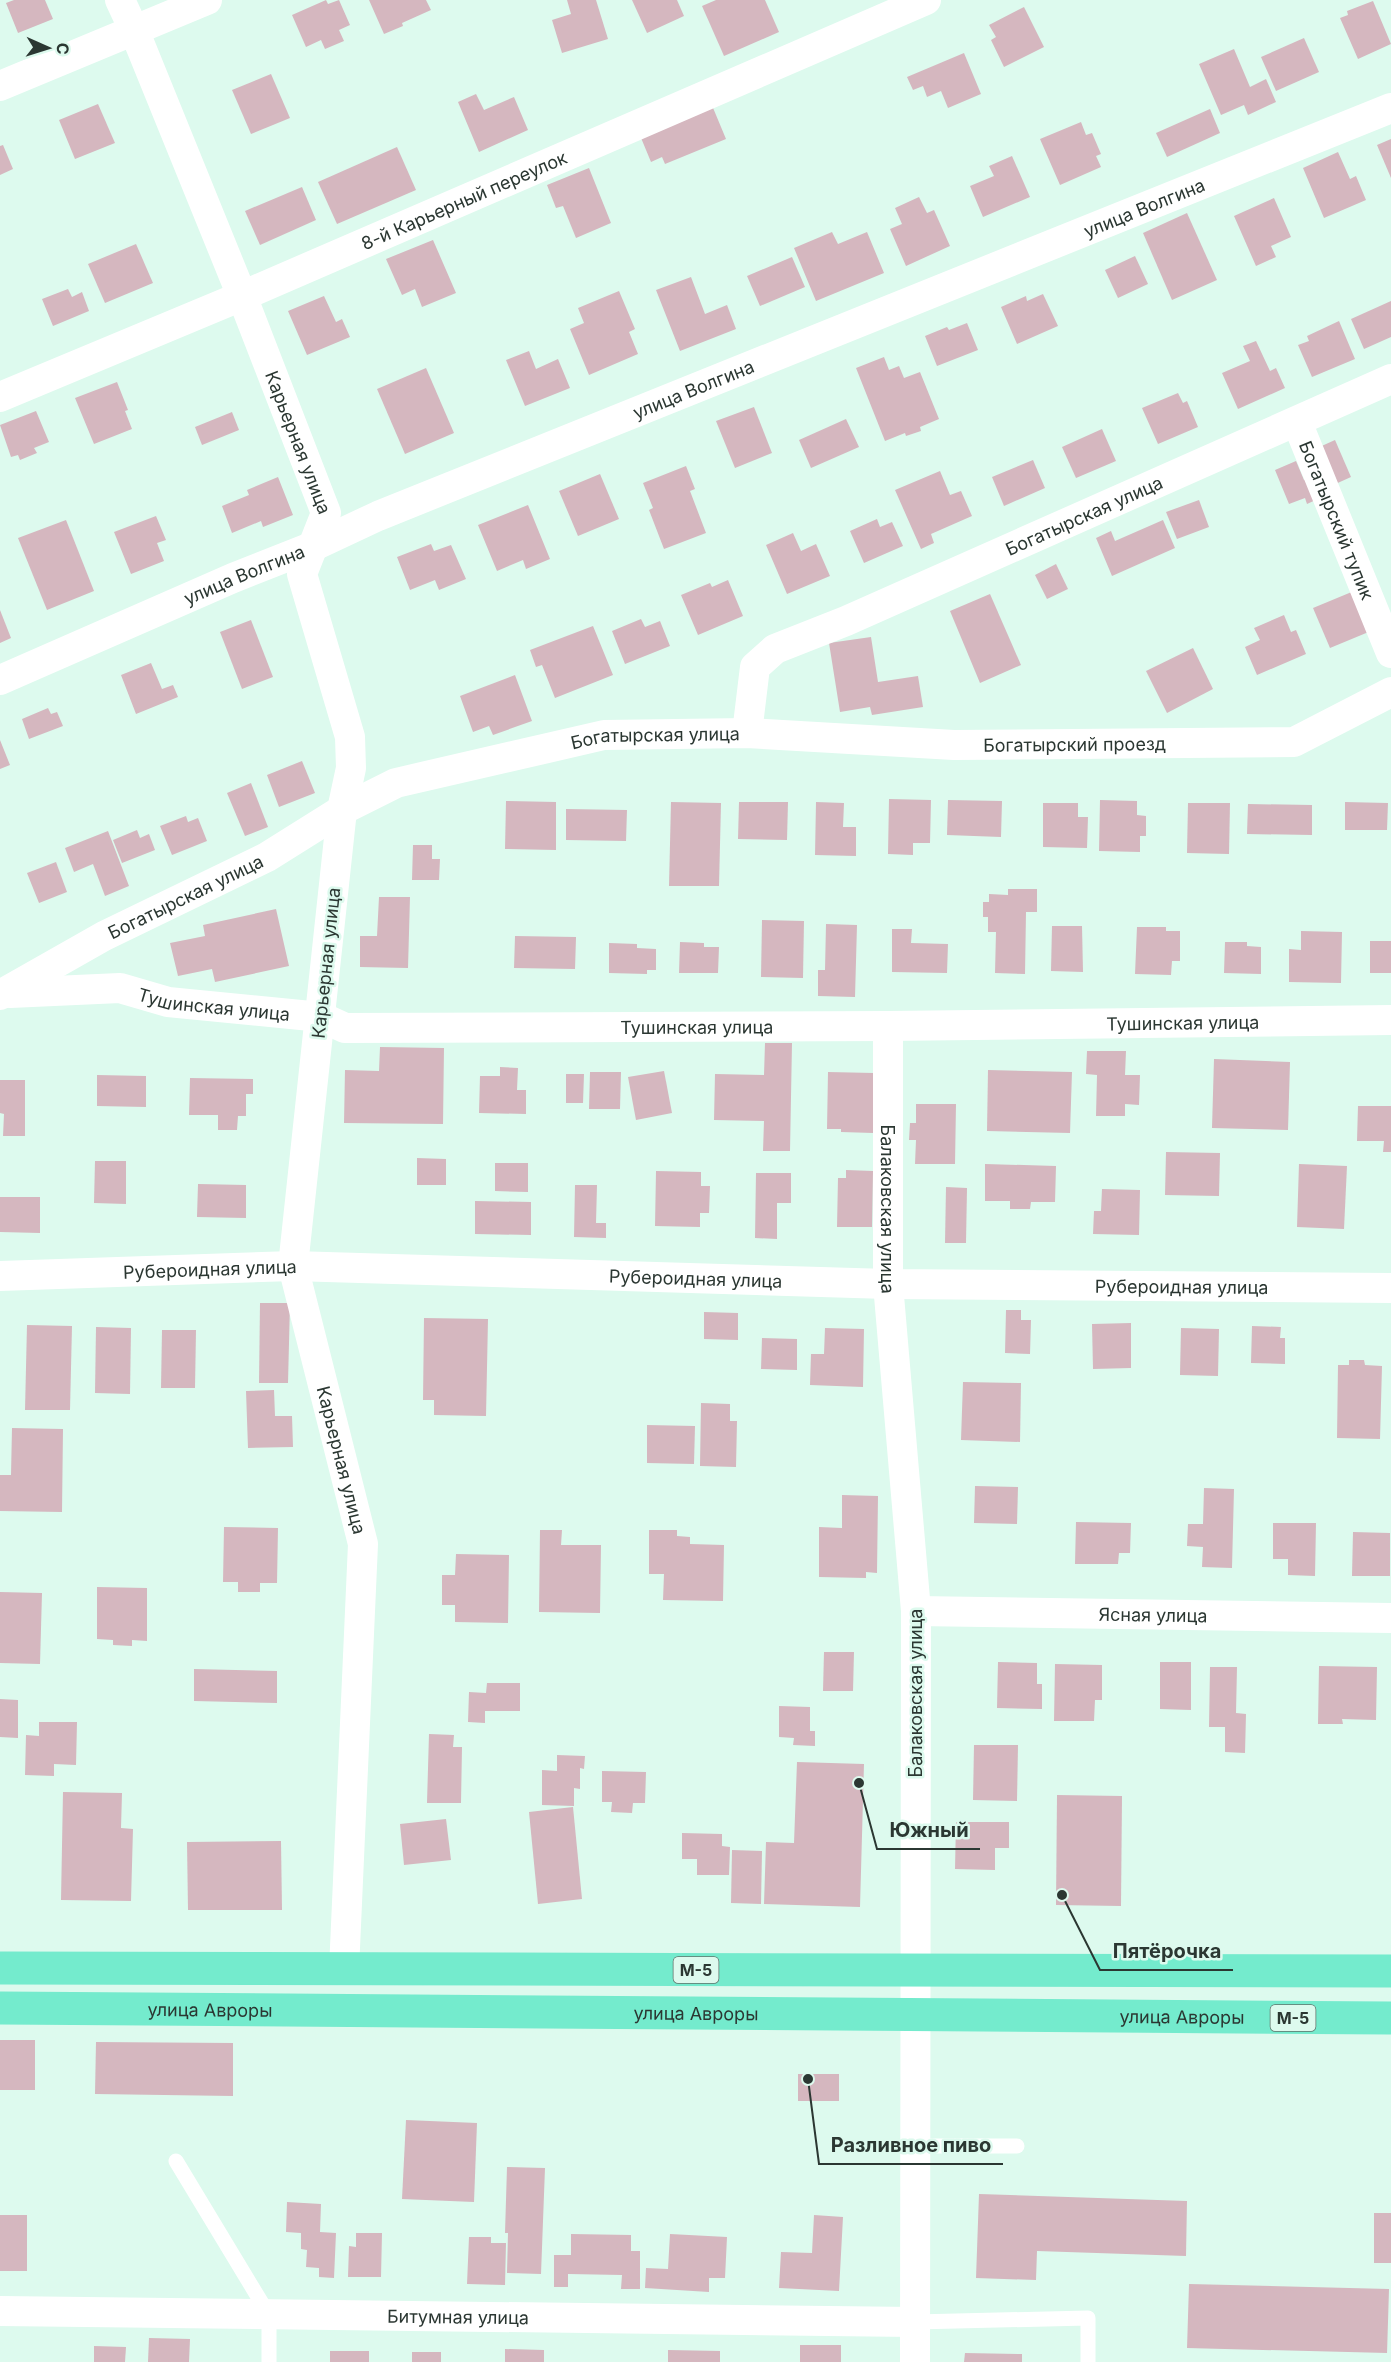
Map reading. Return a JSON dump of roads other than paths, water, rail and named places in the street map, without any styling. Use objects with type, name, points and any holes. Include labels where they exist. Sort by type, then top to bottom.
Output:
[{"type":"main road","name":"М-5","points":[[0,1968],[1391,1971]]},
{"type":"main road","name":"улица Авроры","points":[[0,2008],[1391,2019]]},
{"type":"street","name":"Карьерная улица","points":[[120,0],[242,296],[326,513],[302,574],[350,737],[351,768],[342,810],[293,1266],[363,1544],[344,1970]]},
{"type":"street","points":[[0,86],[207,0]]},
{"type":"street","name":"8-й Карьерный переулок","points":[[0,397],[242,296],[926,0]]},
{"type":"street","name":"улица Волгина","points":[[0,680],[233,578],[314,546],[378,516],[1391,108]]},
{"type":"street","name":"Богатырская улица","points":[[3,994],[104,936],[267,856],[342,810],[396,783],[604,735],[747,733],[755,667],[775,649],[846,621],[1391,379]]},
{"type":"street","name":"Богатырский тупик","points":[[1297,422],[1391,653]]},
{"type":"street","name":"Богатырский проезд","points":[[747,733],[954,745],[1294,742],[1391,692]]},
{"type":"street","name":"Тушинская улица","points":[[3,994],[120,988],[168,1002],[321,1017],[345,1028],[888,1026],[1391,1020]]},
{"type":"street","name":"Балаковская улица","points":[[888,1026],[888,1284],[916,1611],[915,2362]]},
{"type":"street","name":"Рубероидная улица","points":[[0,1276],[293,1266],[888,1284],[1391,1288]]},
{"type":"street","name":"Ясная улица","points":[[916,1611],[1391,1618]]},
{"type":"street","name":"Битумная улица","points":[[0,2312],[915,2322]]},
{"type":"lane","points":[[916,2146],[1017,2146]]},
{"type":"lane","points":[[176,2161],[269,2315],[269,2362]]},
{"type":"lane","points":[[915,2322],[1088,2318],[1088,2362]]},
{"type":"place","name":"Южный","points":[[859,1783]]},
{"type":"place","name":"Пятёрочка","points":[[1062,1895]]},
{"type":"place","name":"Разливное пиво","points":[[808,2079]]}]
